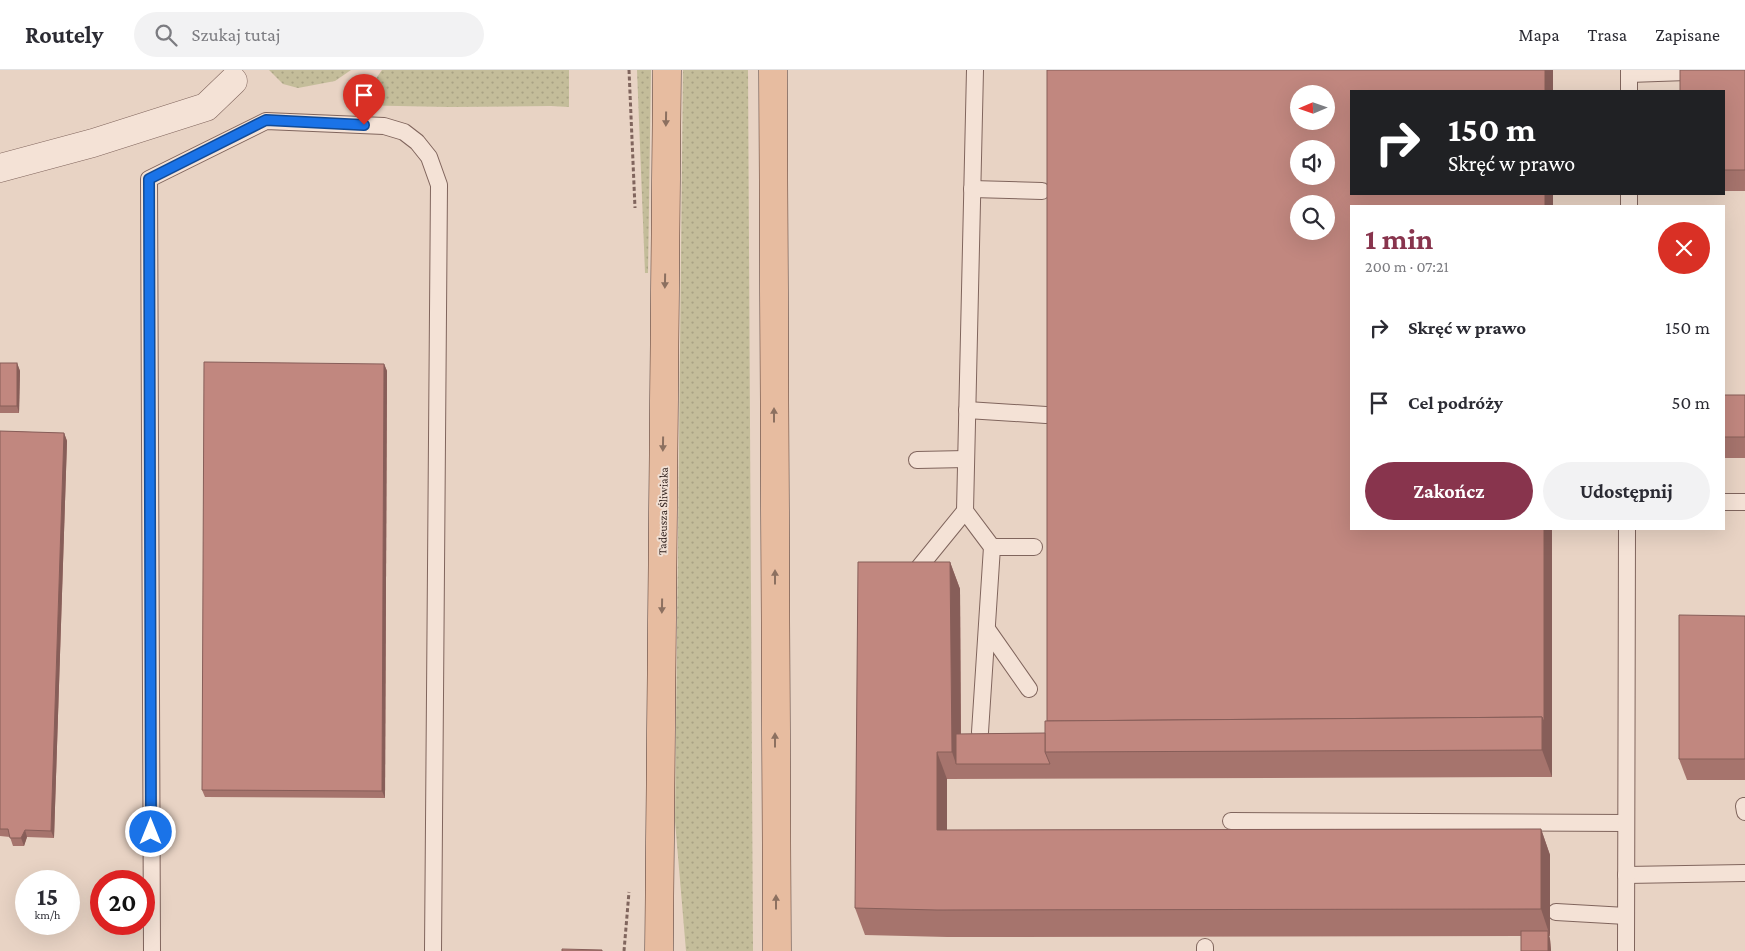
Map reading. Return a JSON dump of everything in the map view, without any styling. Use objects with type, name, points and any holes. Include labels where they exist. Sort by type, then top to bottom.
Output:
[{"type":"main road","name":"Tadeusza Śliwiaka","points":[[659,951],[667,70]]},
{"type":"main road","points":[[773,70],[776,951]]},
{"type":"street","points":[[0,168],[93,143],[206,107],[233,81]]},
{"type":"lane","points":[[912,576],[964,511],[975,70]]},
{"type":"lane","points":[[1629,90],[1629,72],[1745,70]]},
{"type":"lane","points":[[152,951],[149,179],[266,120],[384,126],[404,132],[417,142],[429,157],[439,185],[433,951]]},
{"type":"lane","points":[[972,189],[1042,191]]},
{"type":"lane","points":[[967,410],[1046,415]]},
{"type":"lane","points":[[917,460],[966,459]]},
{"type":"lane","points":[[1725,502],[1745,502]]},
{"type":"lane","points":[[964,511],[992,547],[980,732]]},
{"type":"lane","points":[[1626,951],[1627,530]]},
{"type":"lane","points":[[992,547],[1034,546]]},
{"type":"lane","points":[[987,629],[1029,689]]},
{"type":"lane","points":[[1744,806],[1745,812]]},
{"type":"lane","points":[[1231,821],[1626,823]]},
{"type":"lane","points":[[1626,875],[1745,873]]},
{"type":"lane","points":[[1556,912],[1626,916]]},
{"type":"shaded area","points":[[269,70],[351,70],[335,81],[298,88],[283,84]]},
{"type":"shaded area","points":[[382,70],[569,70],[569,107],[349,105],[365,94]]},
{"type":"shaded area","points":[[637,70],[651,70],[648,273],[645,273]]},
{"type":"shaded area","points":[[683,70],[748,70],[753,951],[686,951],[675,821]]},
{"type":"building","points":[[1047,70],[1545,70],[1545,90],[1350,90],[1350,195],[1545,195],[1545,205],[1350,205],[1350,530],[1544,530],[1544,722],[1542,717],[1047,721]]},
{"type":"building","points":[[1680,70],[1745,70],[1745,170],[1725,170],[1725,90],[1680,90]]},
{"type":"building","points":[[204,362],[384,364],[382,791],[202,790]]},
{"type":"building","points":[[0,363],[17,363],[17,406],[0,406]]},
{"type":"building","points":[[1725,395],[1745,395],[1745,437],[1725,437]]},
{"type":"building","points":[[0,431],[64,433],[51,831],[25,830],[21,838],[10,838],[8,829],[0,829]]},
{"type":"building","points":[[858,562],[950,562],[952,752],[937,752],[937,830],[1541,829],[1541,909],[937,910],[855,908]]},
{"type":"building","points":[[1679,615],[1745,616],[1745,759],[1679,759]]},
{"type":"building","points":[[1542,717],[1542,750],[1045,752],[1045,721]]},
{"type":"building","points":[[1045,733],[1045,752],[1050,764],[956,764],[956,734]]},
{"type":"building","points":[[1521,931],[1548,931],[1548,951],[1521,951]]},
{"type":"building","points":[[562,949],[602,950],[602,951],[562,951]]},
{"type":"route","points":[[151,832],[149,179],[266,120],[364,125]]}]
